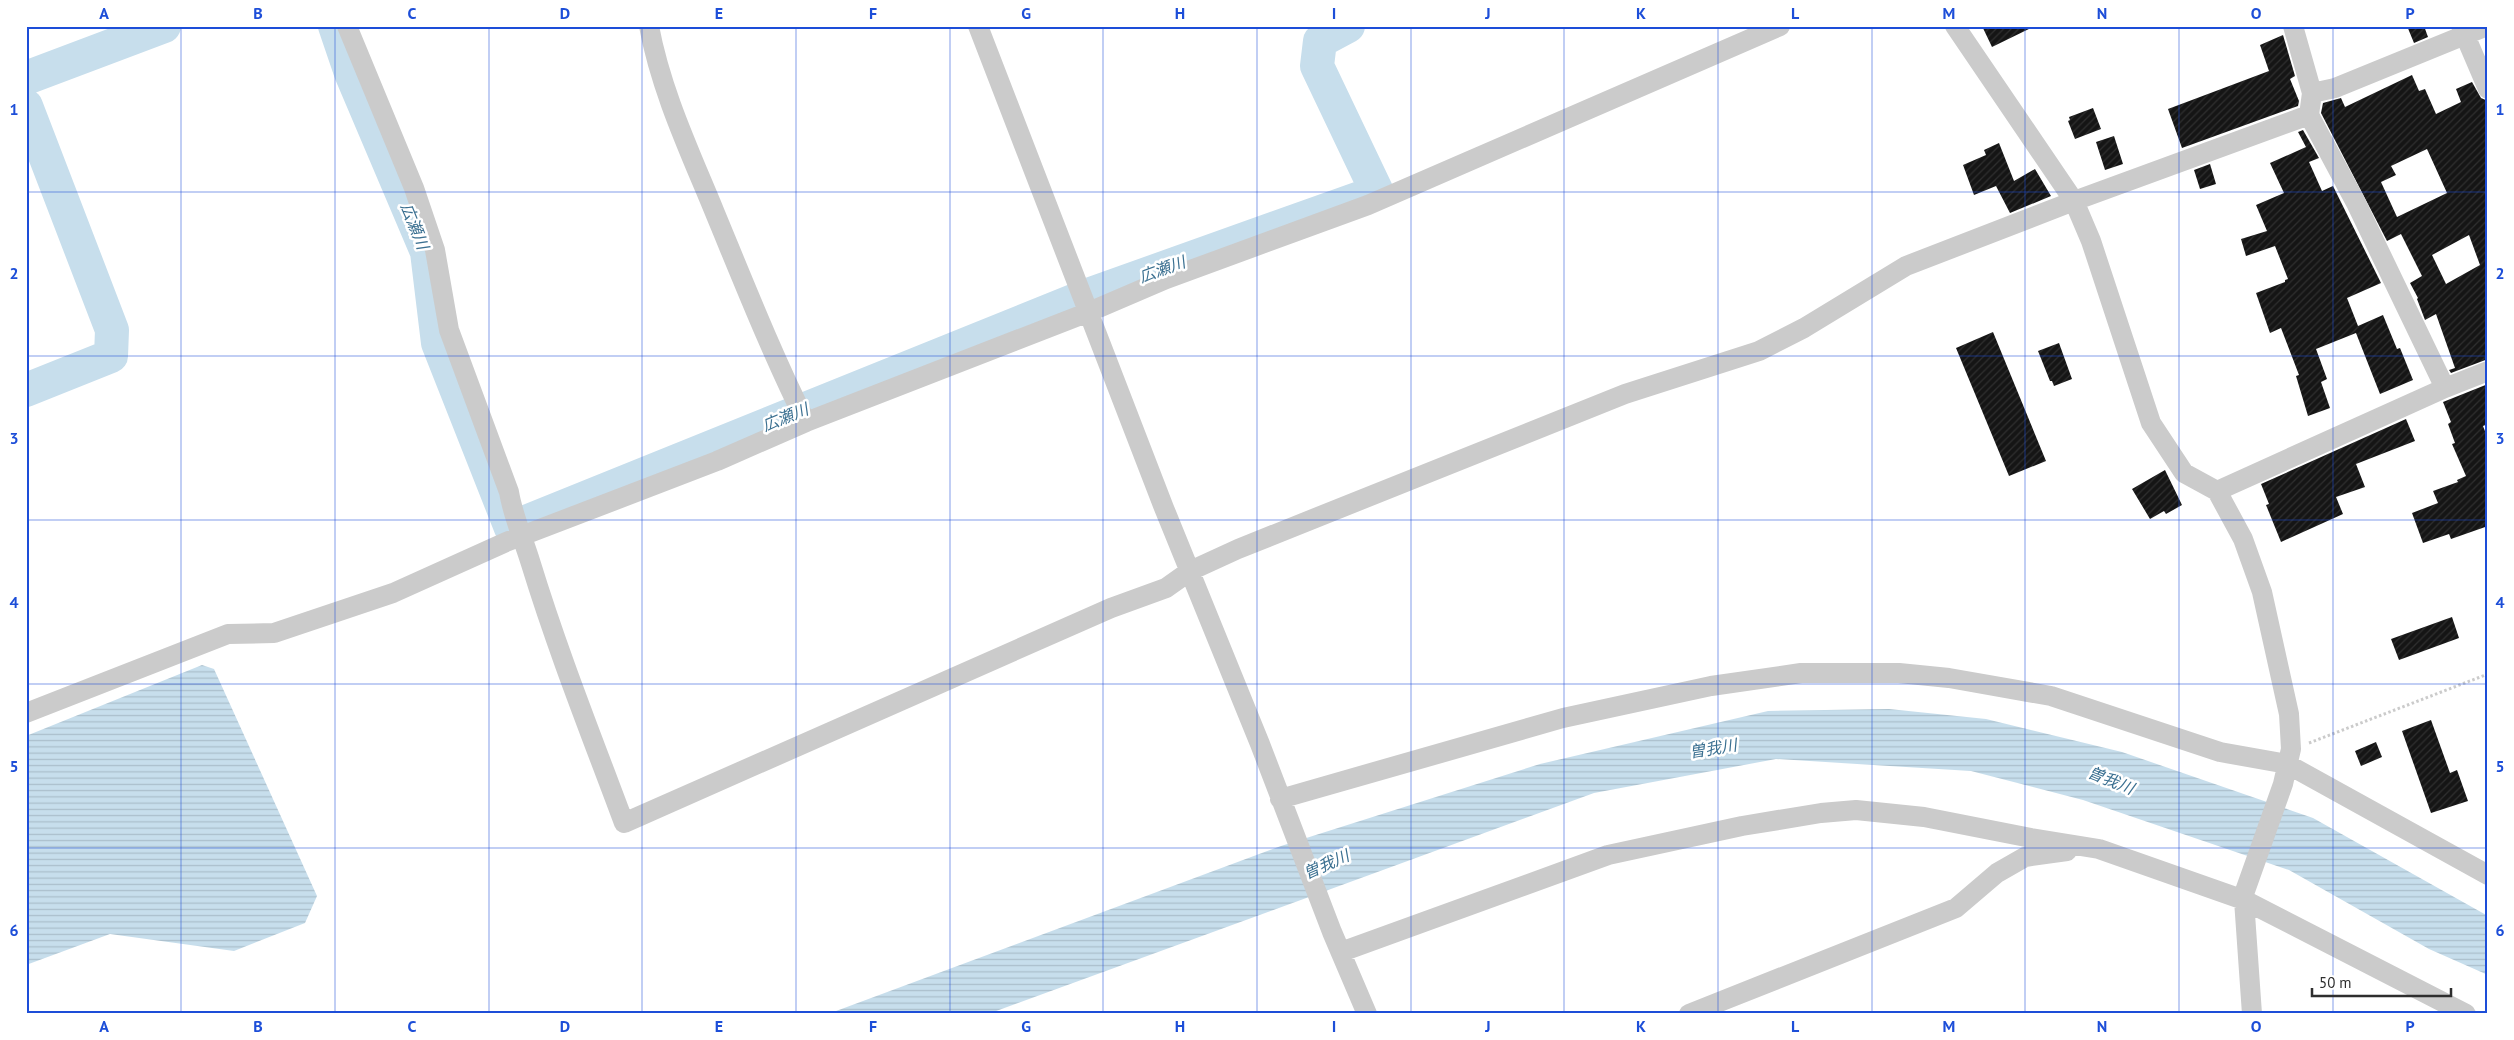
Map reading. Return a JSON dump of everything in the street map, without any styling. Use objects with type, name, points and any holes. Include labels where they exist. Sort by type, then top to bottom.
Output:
[{"type":"street","points":[[347,26],[414,188],[435,250],[449,330],[523,536],[544,604],[624,823],[1111,608],[1166,588],[1190,571],[1238,549],[1625,394],[1759,351],[1804,328],[1906,266],[2074,201],[2310,115]]},
{"type":"street","points":[[649,26],[654,55],[679,125],[781,371],[806,422]]},
{"type":"street","points":[[978,26],[1280,800],[1332,932],[1367,1014]]},
{"type":"street","points":[[26,713],[228,634],[274,633],[393,593],[506,542],[717,461],[806,422],[1089,312],[1166,279],[1368,205],[1780,26]]},
{"type":"street","points":[[1955,26],[2074,201],[2091,241],[2151,424],[2184,473],[2217,491],[2243,539],[2262,592],[2289,714],[2289,756],[2283,784],[2244,896],[2252,1014]]},
{"type":"street","points":[[2292,26],[2312,93],[2310,115],[2356,203],[2445,388]]},
{"type":"street","points":[[2312,93],[2335,88],[2463,31],[2487,26]]},
{"type":"street","points":[[2463,31],[2488,88]]},
{"type":"street","points":[[2217,491],[2445,388],[2488,371]]},
{"type":"street","points":[[1280,800],[1563,718],[1711,686],[1801,673],[1898,673],[1949,678],[2051,696],[2220,752],[2289,756],[2488,875]]},
{"type":"street","points":[[1341,952],[1608,856],[1742,826],[1821,813],[1856,810],[1924,817],[2099,849],[2244,896],[2466,1014]]},
{"type":"street","points":[[1689,1014],[1949,912],[1997,873],[2025,857],[2048,852],[2099,849]]},
{"type":"path","points":[[2289,756],[2488,674]]},
{"type":"water","points":[[202,665],[214,669],[317,896],[305,923],[234,951],[110,934],[26,965],[26,736]]},
{"type":"water","name":"曽我川","points":[[1889,709],[1986,719],[2122,752],[2313,818],[2488,916],[2488,975],[2429,949],[2289,870],[2083,800],[1971,771],[1776,759],[1594,793],[988,1014],[828,1014],[1281,846],[1540,764],[1768,711]]},
{"type":"building","points":[[1982,26],[2035,26],[1992,47]]},
{"type":"building","points":[[2407,26],[2424,26],[2428,37],[2414,43]]},
{"type":"building","points":[[2283,35],[2295,76],[2290,79],[2299,101],[2298,106],[2182,148],[2168,109],[2269,71],[2260,45]]},
{"type":"building","points":[[2412,75],[2419,91],[2425,89],[2436,114],[2461,102],[2456,89],[2472,82],[2481,98],[2488,101],[2488,359],[2451,373],[2449,370],[2455,368],[2436,314],[2425,320],[2418,298],[2410,283],[2422,276],[2401,234],[2387,241],[2321,113],[2323,103],[2341,98],[2345,107]],"holes":[[[2427,149],[2447,193],[2397,217],[2381,182],[2396,175],[2391,166]],[[2469,235],[2480,265],[2446,284],[2432,255]]]},
{"type":"building","points":[[2093,108],[2101,129],[2075,139],[2068,121],[2070,120],[2069,117]]},
{"type":"building","points":[[2303,130],[2319,158],[2309,162],[2322,191],[2333,186],[2381,283],[2347,298],[2358,326],[2383,315],[2397,349],[2400,348],[2413,380],[2380,394],[2356,333],[2316,349],[2327,379],[2321,382],[2330,408],[2308,416],[2296,376],[2299,375],[2281,328],[2270,333],[2256,293],[2285,282],[2288,279],[2275,246],[2246,256],[2241,239],[2267,231],[2256,205],[2284,193],[2270,163],[2306,147],[2298,132]]},
{"type":"building","points":[[2114,136],[2123,164],[2105,170],[2096,142]]},
{"type":"building","points":[[1999,143],[2014,181],[2035,169],[2051,196],[2010,213],[1996,186],[1974,195],[1963,165],[1986,155],[1984,150]]},
{"type":"building","points":[[2210,164],[2216,184],[2200,189],[2194,170]]},
{"type":"building","points":[[1993,332],[2046,461],[2009,476],[1956,348]]},
{"type":"building","points":[[2059,343],[2072,379],[2054,386],[2052,381],[2050,381],[2038,351]]},
{"type":"building","points":[[2488,384],[2488,424],[2483,426],[2488,439],[2488,526],[2451,539],[2449,534],[2423,543],[2412,513],[2438,503],[2433,491],[2458,482],[2457,480],[2466,476],[2452,444],[2455,443],[2448,424],[2451,422],[2443,402]]},
{"type":"building","points":[[2406,419],[2415,441],[2356,464],[2365,487],[2336,497],[2343,514],[2281,542],[2266,505],[2269,504],[2261,484]]},
{"type":"building","points":[[2165,470],[2182,505],[2166,514],[2164,511],[2150,519],[2132,489]]},
{"type":"building","points":[[2452,617],[2459,638],[2399,660],[2391,639]]},
{"type":"building","points":[[2431,720],[2450,773],[2457,770],[2468,801],[2431,813],[2402,731]]},
{"type":"building","points":[[2376,742],[2382,757],[2361,766],[2355,751]]},
{"type":"waterway","name":"広瀬川","points":[[26,78],[164,26]]},
{"type":"waterway","name":"広瀬川","points":[[335,26],[351,73],[427,252],[438,343],[511,528],[1088,295],[1377,192],[1317,66],[1320,41],[1348,26]]},
{"type":"waterway","name":"広瀬川","points":[[26,106],[112,330],[111,356],[26,390]]}]
